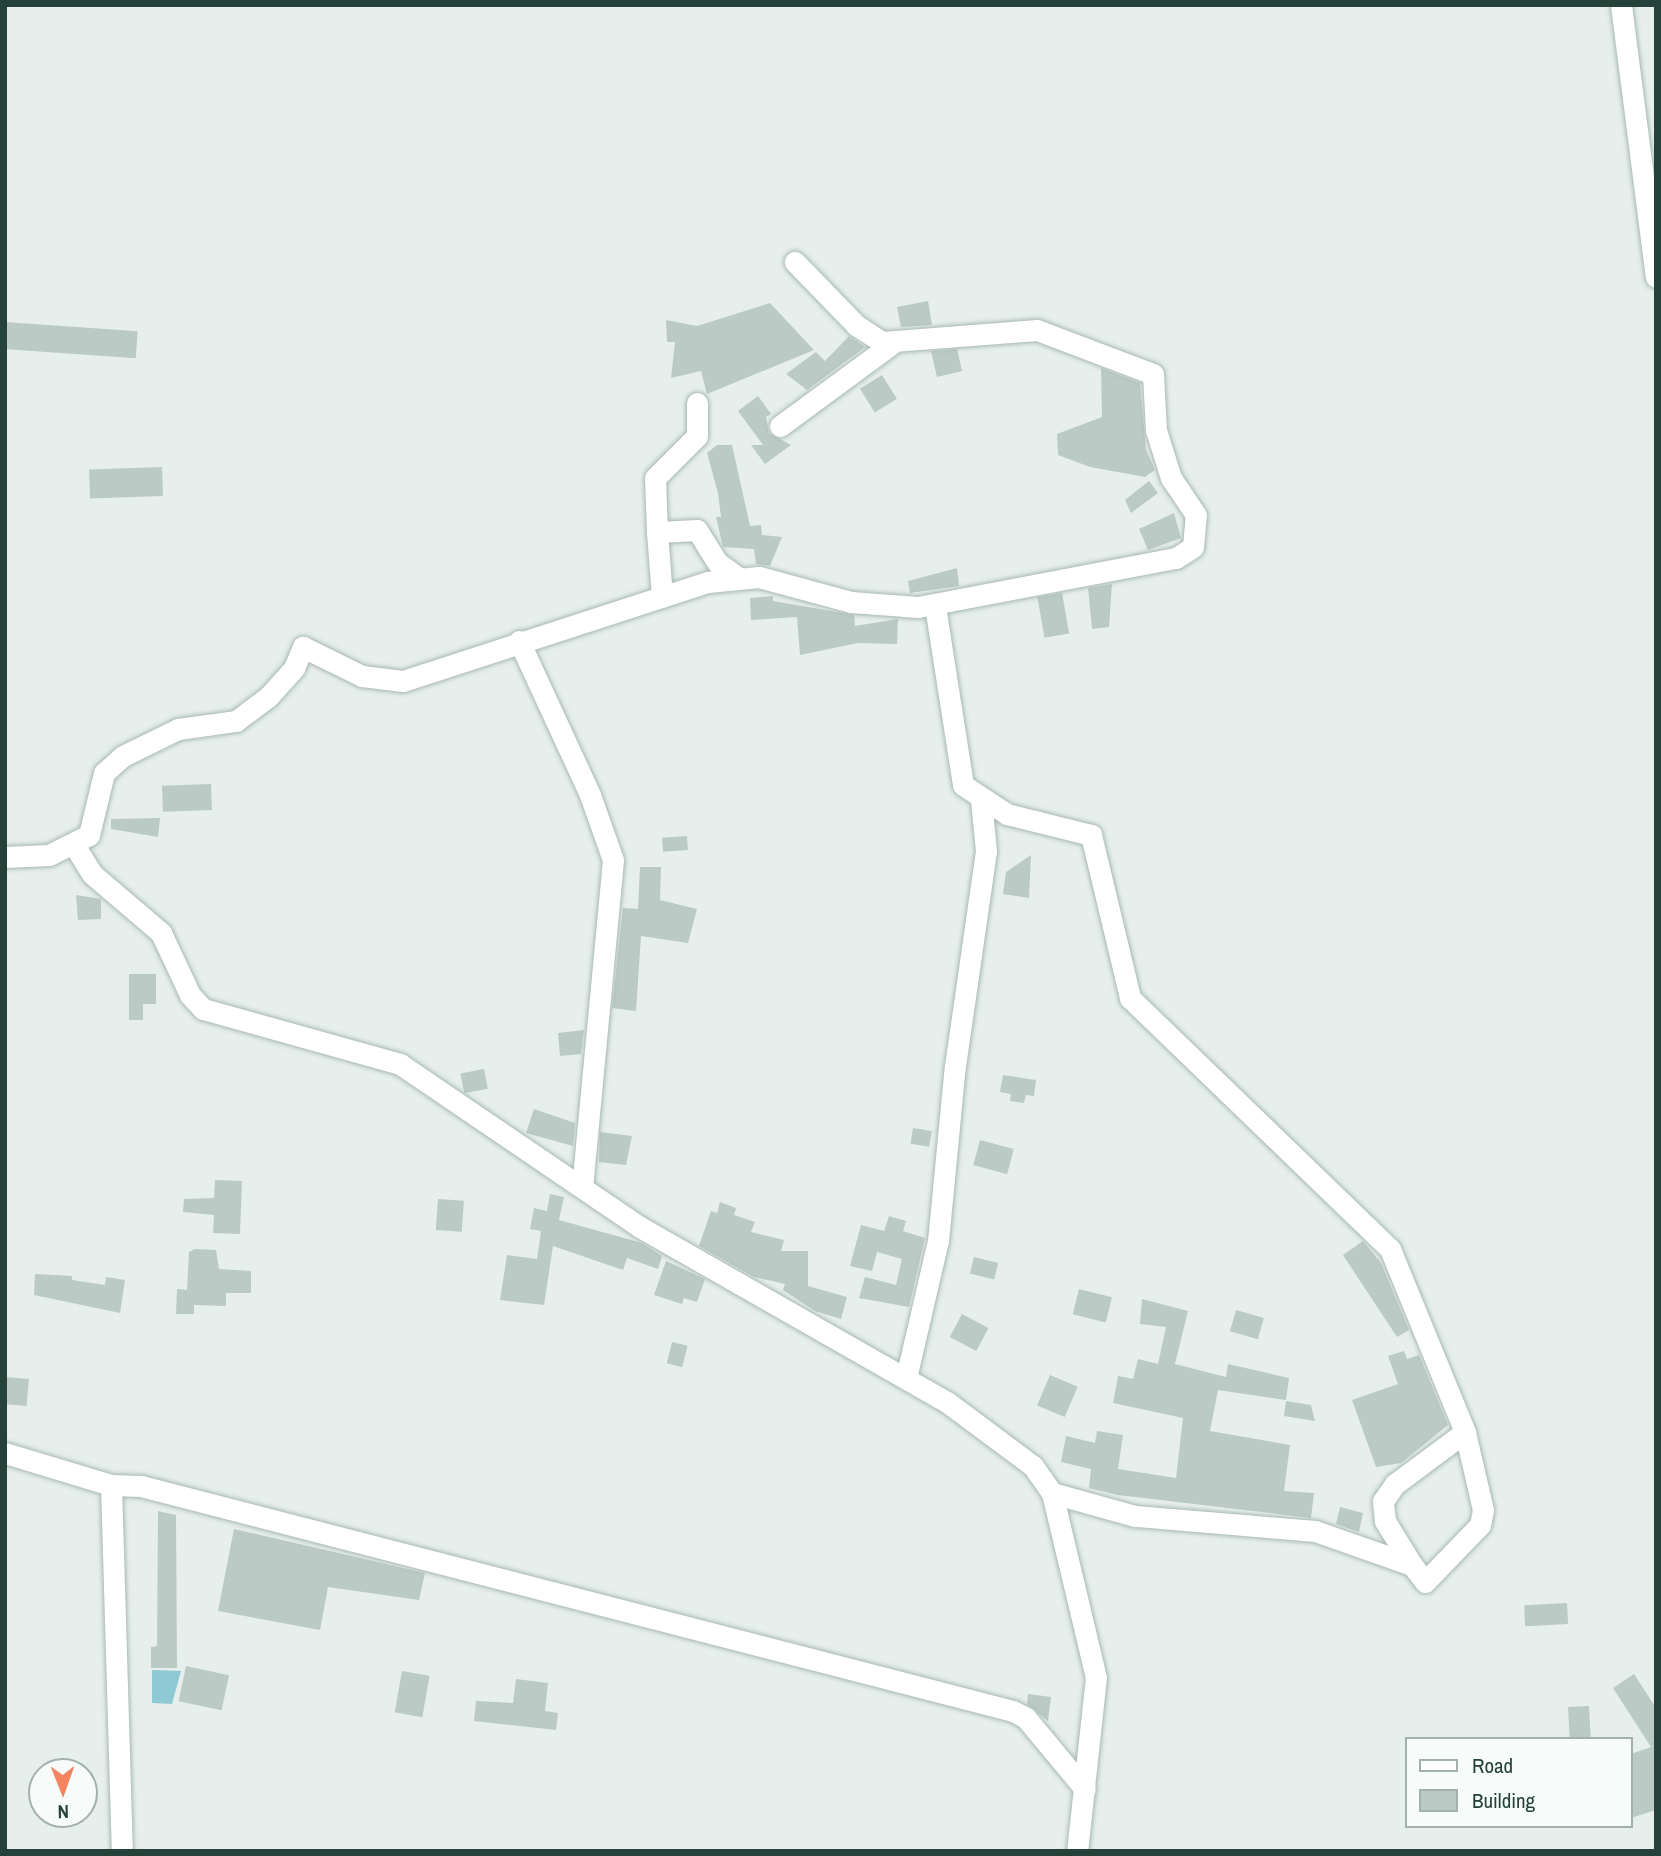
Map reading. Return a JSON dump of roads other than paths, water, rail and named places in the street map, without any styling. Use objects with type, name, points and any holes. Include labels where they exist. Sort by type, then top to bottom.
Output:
[{"type":"street","points":[[1621,5],[1656,277]]},
{"type":"street","points":[[795,262],[862,331],[893,343]]},
{"type":"street","points":[[5,857],[49,855],[75,845],[89,835],[96,819],[104,773],[123,757],[178,729],[236,720],[286,677],[303,647],[362,676],[393,682],[662,597],[737,577],[759,577],[851,602],[935,606],[1184,556],[1193,547],[1196,515],[1171,478],[1156,430],[1153,374],[1140,366],[1037,330],[965,332],[893,343],[780,426]]},
{"type":"street","points":[[662,597],[654,478],[697,436],[697,403]]},
{"type":"street","points":[[657,532],[697,530],[718,564],[737,577]]},
{"type":"street","points":[[935,606],[962,785],[981,800],[1007,814],[1091,835],[1130,998],[1390,1249],[1465,1432],[1483,1510],[1480,1525],[1425,1582],[1385,1521],[1383,1500],[1395,1484],[1465,1432]]},
{"type":"street","points":[[519,641],[590,795],[613,860],[582,1187]]},
{"type":"street","points":[[906,1378],[939,1241],[955,1066],[986,851],[981,800]]},
{"type":"street","points":[[75,845],[92,874],[161,933],[190,995],[203,1009],[400,1064],[640,1227],[906,1378],[1033,1466],[1052,1493],[1096,1677],[1077,1851]]},
{"type":"street","points":[[5,1454],[111,1485],[155,1489],[1013,1710],[1026,1718],[1085,1789]]},
{"type":"street","points":[[111,1485],[122,1851]]},
{"type":"street","points":[[1052,1493],[1135,1516],[1315,1531],[1412,1565]]},
{"type":"water","points":[[152,1670],[181,1671],[172,1704],[152,1703]]}]
